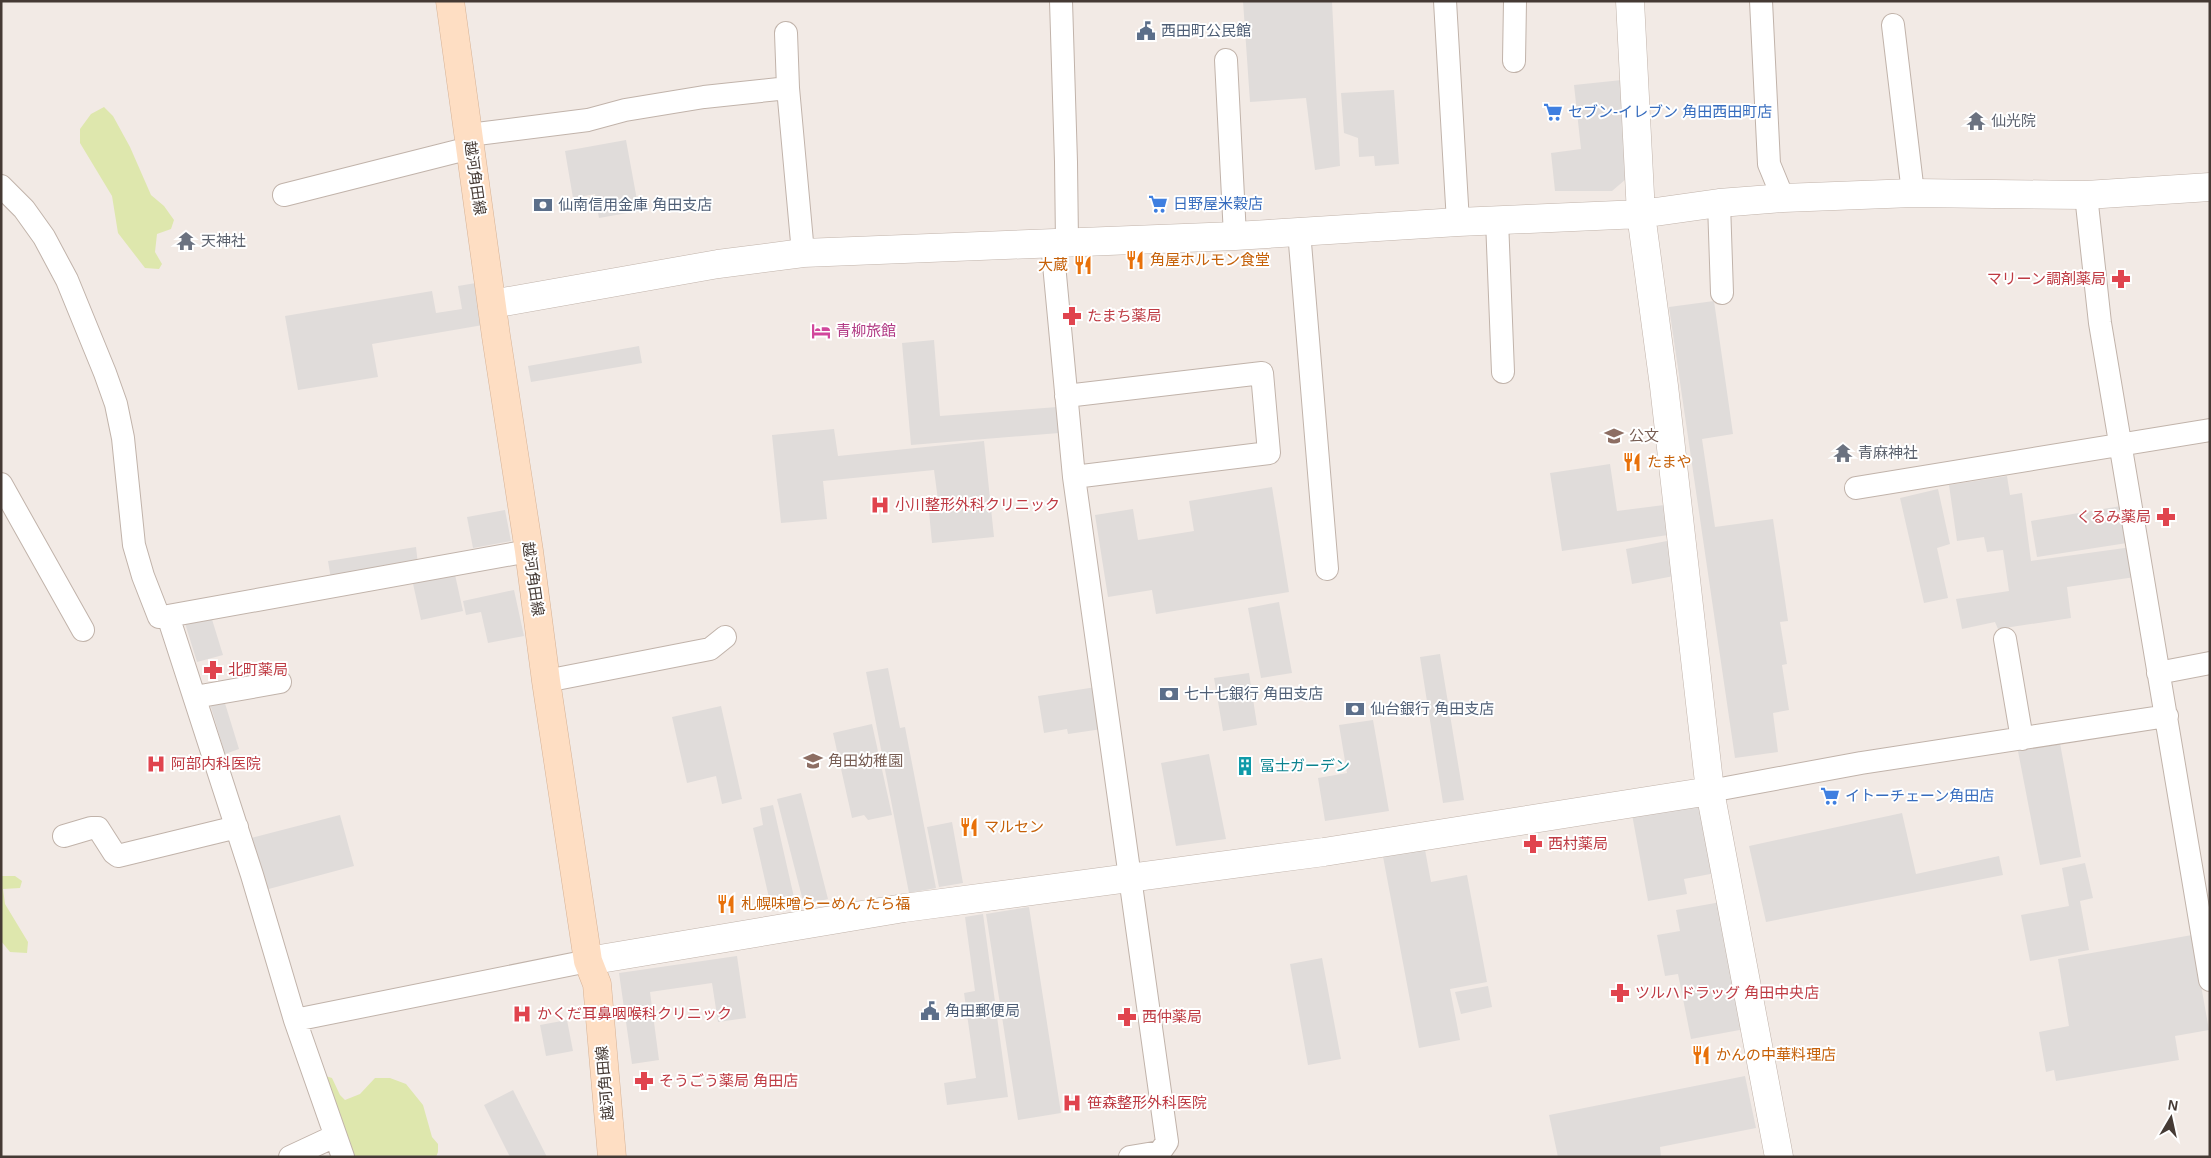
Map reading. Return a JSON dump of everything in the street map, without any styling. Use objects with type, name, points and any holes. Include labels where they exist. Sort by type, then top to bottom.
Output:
[{"type":"main road","name":"越河角田線","points":[[450,1],[546,681],[588,961],[597,984],[612,1157]]},
{"type":"street","points":[[1061,1],[1066,162],[1060,243],[1066,396],[1074,477],[1166,1142],[1160,1152],[1130,1157]]},
{"type":"street","points":[[1445,1],[1458,222]]},
{"type":"street","points":[[1514,61],[1515,1]]},
{"type":"street","points":[[1630,1],[1641,214],[1664,386],[1710,791],[1779,1157]]},
{"type":"street","points":[[1761,1],[1769,164],[1783,198]]},
{"type":"street","points":[[1893,25],[1914,193]]},
{"type":"street","points":[[786,33],[788,88],[803,253]]},
{"type":"street","points":[[1226,60],[1235,236]]},
{"type":"street","points":[[284,195],[470,141],[588,120],[625,110],[704,97],[788,88]]},
{"type":"street","points":[[1,186],[24,209],[44,237],[67,280],[105,373],[116,404],[123,438],[134,546],[159,617]]},
{"type":"street","points":[[492,304],[718,264],[803,253],[1235,236],[1458,222],[1641,214],[1719,203],[1783,198],[1914,193],[2086,195],[2210,188]]},
{"type":"street","points":[[2086,195],[2100,323],[2158,673],[2201,876],[2210,980]]},
{"type":"street","points":[[1719,203],[1722,293]]},
{"type":"street","points":[[1497,220],[1503,372]]},
{"type":"street","points":[[1298,231],[1327,569]]},
{"type":"street","points":[[1066,396],[1262,373],[1269,453],[1074,477]]},
{"type":"street","points":[[1856,488],[2210,430]]},
{"type":"street","points":[[1,484],[83,630]]},
{"type":"street","points":[[343,1157],[294,1020],[237,827],[168,616],[529,550]]},
{"type":"street","points":[[546,681],[710,649],[725,637]]},
{"type":"street","points":[[2006,639],[2022,739]]},
{"type":"street","points":[[2158,673],[2210,663]]},
{"type":"street","points":[[195,697],[280,682]]},
{"type":"street","points":[[294,1020],[588,961],[904,908],[1324,852],[1710,791],[1861,763],[2167,716]]},
{"type":"street","points":[[64,836],[91,828],[98,828],[114,854],[118,856],[237,827]]},
{"type":"street","points":[[290,1157],[335,1136]]},
{"type":"green space","points":[[104,107],[113,116],[130,147],[151,195],[164,206],[174,220],[171,229],[157,234],[155,252],[162,264],[159,269],[145,268],[118,233],[112,196],[80,143],[80,129],[91,114]]},
{"type":"green space","points":[[1,876],[15,876],[22,881],[20,888],[3,889],[5,904],[28,942],[27,953],[10,952],[1,941]]},
{"type":"green space","points":[[322,1075],[332,1078],[340,1095],[345,1100],[360,1094],[375,1078],[390,1078],[406,1084],[423,1105],[432,1137],[438,1144],[436,1157],[352,1157]]},
{"type":"shaded area","points":[[1243,1],[1332,1],[1340,166],[1315,170],[1306,98],[1250,102]]},
{"type":"shaded area","points":[[1622,80],[1626,179],[1612,191],[1555,191],[1551,153],[1581,149],[1574,85]]},
{"type":"shaded area","points":[[1394,90],[1399,164],[1375,166],[1374,156],[1359,157],[1358,138],[1344,133],[1341,93]]},
{"type":"shaded area","points":[[626,140],[639,211],[599,218],[595,194],[573,198],[565,151]]},
{"type":"shaded area","points":[[476,283],[483,325],[372,344],[378,377],[298,390],[285,316],[432,291],[436,313],[462,309],[458,286]]},
{"type":"shaded area","points":[[1714,301],[1733,434],[1702,439],[1715,527],[1773,519],[1788,621],[1780,622],[1787,664],[1782,665],[1789,710],[1773,713],[1778,752],[1735,758],[1669,307]]},
{"type":"shaded area","points":[[934,340],[940,416],[1057,407],[1059,433],[911,445],[902,343]]},
{"type":"shaded area","points":[[639,346],[642,363],[531,382],[528,366]]},
{"type":"shaded area","points":[[834,429],[838,456],[984,441],[994,537],[932,543],[928,501],[938,500],[934,470],[823,481],[827,519],[781,523],[772,435]]},
{"type":"shaded area","points":[[1610,464],[1617,511],[1664,505],[1668,535],[1562,551],[1550,473]]},
{"type":"shaded area","points":[[2007,476],[2010,495],[2022,493],[2031,561],[2132,547],[2135,577],[2067,587],[2071,618],[1998,629],[1995,622],[1962,629],[1956,599],[2009,591],[2003,550],[1987,552],[1984,537],[1957,541],[1949,485]]},
{"type":"shaded area","points":[[1272,487],[1289,592],[1156,614],[1152,590],[1108,597],[1095,515],[1133,509],[1138,540],[1194,531],[1189,501]]},
{"type":"shaded area","points":[[1938,489],[1950,544],[1937,548],[1948,598],[1924,603],[1900,498]]},
{"type":"shaded area","points":[[2121,506],[2127,543],[2037,557],[2031,521]]},
{"type":"shaded area","points":[[505,510],[511,541],[473,548],[467,517]]},
{"type":"shaded area","points":[[1667,541],[1674,576],[1632,584],[1626,549]]},
{"type":"shaded area","points":[[416,547],[418,565],[331,579],[328,561]]},
{"type":"shaded area","points":[[454,570],[463,611],[421,620],[412,579]]},
{"type":"shaded area","points":[[514,590],[524,636],[488,643],[481,612],[466,615],[463,601]]},
{"type":"shaded area","points":[[1279,602],[1292,673],[1261,678],[1248,608]]},
{"type":"shaded area","points":[[210,613],[223,655],[197,662],[184,620]]},
{"type":"shaded area","points":[[1440,654],[1464,800],[1443,803],[1420,657]]},
{"type":"shaded area","points":[[888,668],[900,728],[905,727],[936,888],[909,893],[866,672]]},
{"type":"shaded area","points":[[1249,673],[1257,725],[1223,731],[1214,678]]},
{"type":"shaded area","points":[[1096,687],[1102,729],[1068,734],[1067,729],[1044,733],[1038,696]]},
{"type":"shaded area","points":[[224,700],[239,749],[225,754],[210,704]]},
{"type":"shaded area","points":[[721,706],[742,799],[722,804],[716,776],[687,783],[672,717]]},
{"type":"shaded area","points":[[1373,720],[1389,811],[1325,821],[1318,778],[1347,773],[1339,725]]},
{"type":"shaded area","points":[[872,724],[892,815],[868,820],[864,815],[852,818],[833,733]]},
{"type":"shaded area","points":[[2059,738],[2081,857],[2040,865],[2017,746]]},
{"type":"shaded area","points":[[1209,754],[1226,839],[1176,846],[1161,763]]},
{"type":"shaded area","points":[[801,793],[828,899],[804,905],[777,799]]},
{"type":"shaded area","points":[[1707,795],[1721,872],[1684,879],[1687,894],[1648,901],[1631,809]]},
{"type":"shaded area","points":[[773,805],[796,906],[772,911],[753,828],[763,825],[760,808]]},
{"type":"shaded area","points":[[1902,813],[1916,874],[1999,856],[2003,875],[1766,922],[1749,846]]},
{"type":"shaded area","points":[[340,815],[354,866],[265,890],[251,838]]},
{"type":"shaded area","points":[[952,822],[963,883],[939,887],[927,827]]},
{"type":"shaded area","points":[[1423,839],[1431,882],[1467,875],[1487,982],[1450,989],[1460,1040],[1419,1048],[1381,846]]},
{"type":"shaded area","points":[[2085,863],[2093,898],[2080,901],[2089,950],[2030,961],[2021,915],[2069,906],[2062,868]]},
{"type":"shaded area","points":[[1721,902],[1745,1029],[1691,1039],[1678,974],[1665,976],[1657,935],[1680,931],[1676,910]]},
{"type":"shaded area","points":[[1029,907],[1061,1113],[1018,1120],[986,914]]},
{"type":"shaded area","points":[[983,914],[1008,1097],[947,1105],[944,1083],[976,1078],[964,993],[975,991],[965,917]]},
{"type":"shaded area","points":[[2192,935],[2209,1030],[2175,1036],[2179,1060],[2056,1081],[2054,1070],[2046,1072],[2039,1032],[2069,1026],[2058,959]]},
{"type":"shaded area","points":[[737,956],[746,1018],[718,1022],[712,983],[650,992],[659,1060],[632,1064],[619,973]]},
{"type":"shaded area","points":[[1322,958],[1341,1059],[1308,1065],[1290,964]]},
{"type":"shaded area","points":[[1488,986],[1492,1007],[1461,1014],[1455,992]]},
{"type":"shaded area","points":[[567,1020],[573,1051],[546,1056],[540,1025]]},
{"type":"shaded area","points":[[1745,1076],[1756,1128],[1660,1147],[1661,1157],[1558,1157],[1549,1115]]},
{"type":"shaded area","points":[[513,1090],[547,1157],[510,1157],[484,1105]]},
{"type":"place","name":"西田町公民館","points":[[1146,31]]},
{"type":"place","name":"セブン-イレブン 角田西田町店","points":[[1553,112]]},
{"type":"place","name":"仙光院","points":[[1976,121]]},
{"type":"place","name":"日野屋米穀店","points":[[1158,204]]},
{"type":"place","name":"仙南信用金庫 角田支店","points":[[543,205]]},
{"type":"place","name":"天神社","points":[[186,241]]},
{"type":"place","name":"角屋ホルモン食堂","points":[[1135,260]]},
{"type":"place","name":"大蔵","points":[[1083,265]]},
{"type":"place","name":"マリーン調剤薬局","points":[[2121,279]]},
{"type":"place","name":"たまち薬局","points":[[1072,316]]},
{"type":"place","name":"青柳旅館","points":[[821,331]]},
{"type":"place","name":"公文","points":[[1614,436]]},
{"type":"place","name":"青麻神社","points":[[1843,453]]},
{"type":"place","name":"たまや","points":[[1632,462]]},
{"type":"place","name":"小川整形外科クリニック","points":[[880,505]]},
{"type":"place","name":"くるみ薬局","points":[[2166,517]]},
{"type":"place","name":"北町薬局","points":[[213,670]]},
{"type":"place","name":"七十七銀行 角田支店","points":[[1169,694]]},
{"type":"place","name":"仙台銀行 角田支店","points":[[1355,709]]},
{"type":"place","name":"角田幼稚園","points":[[813,761]]},
{"type":"place","name":"阿部内科医院","points":[[156,764]]},
{"type":"place","name":"冨士ガーデン","points":[[1245,766]]},
{"type":"place","name":"イトーチェーン角田店","points":[[1830,796]]},
{"type":"place","name":"マルセン","points":[[969,827]]},
{"type":"place","name":"西村薬局","points":[[1533,844]]},
{"type":"place","name":"札幌味噌らーめん たら福","points":[[726,904]]},
{"type":"place","name":"ツルハドラッグ 角田中央店","points":[[1620,993]]},
{"type":"place","name":"角田郵便局","points":[[930,1011]]},
{"type":"place","name":"かくだ耳鼻咽喉科クリニック","points":[[522,1014]]},
{"type":"place","name":"西仲薬局","points":[[1127,1017]]},
{"type":"place","name":"かんの中華料理店","points":[[1701,1055]]},
{"type":"place","name":"そうごう薬局 角田店","points":[[644,1081]]},
{"type":"place","name":"笹森整形外科医院","points":[[1072,1103]]}]
